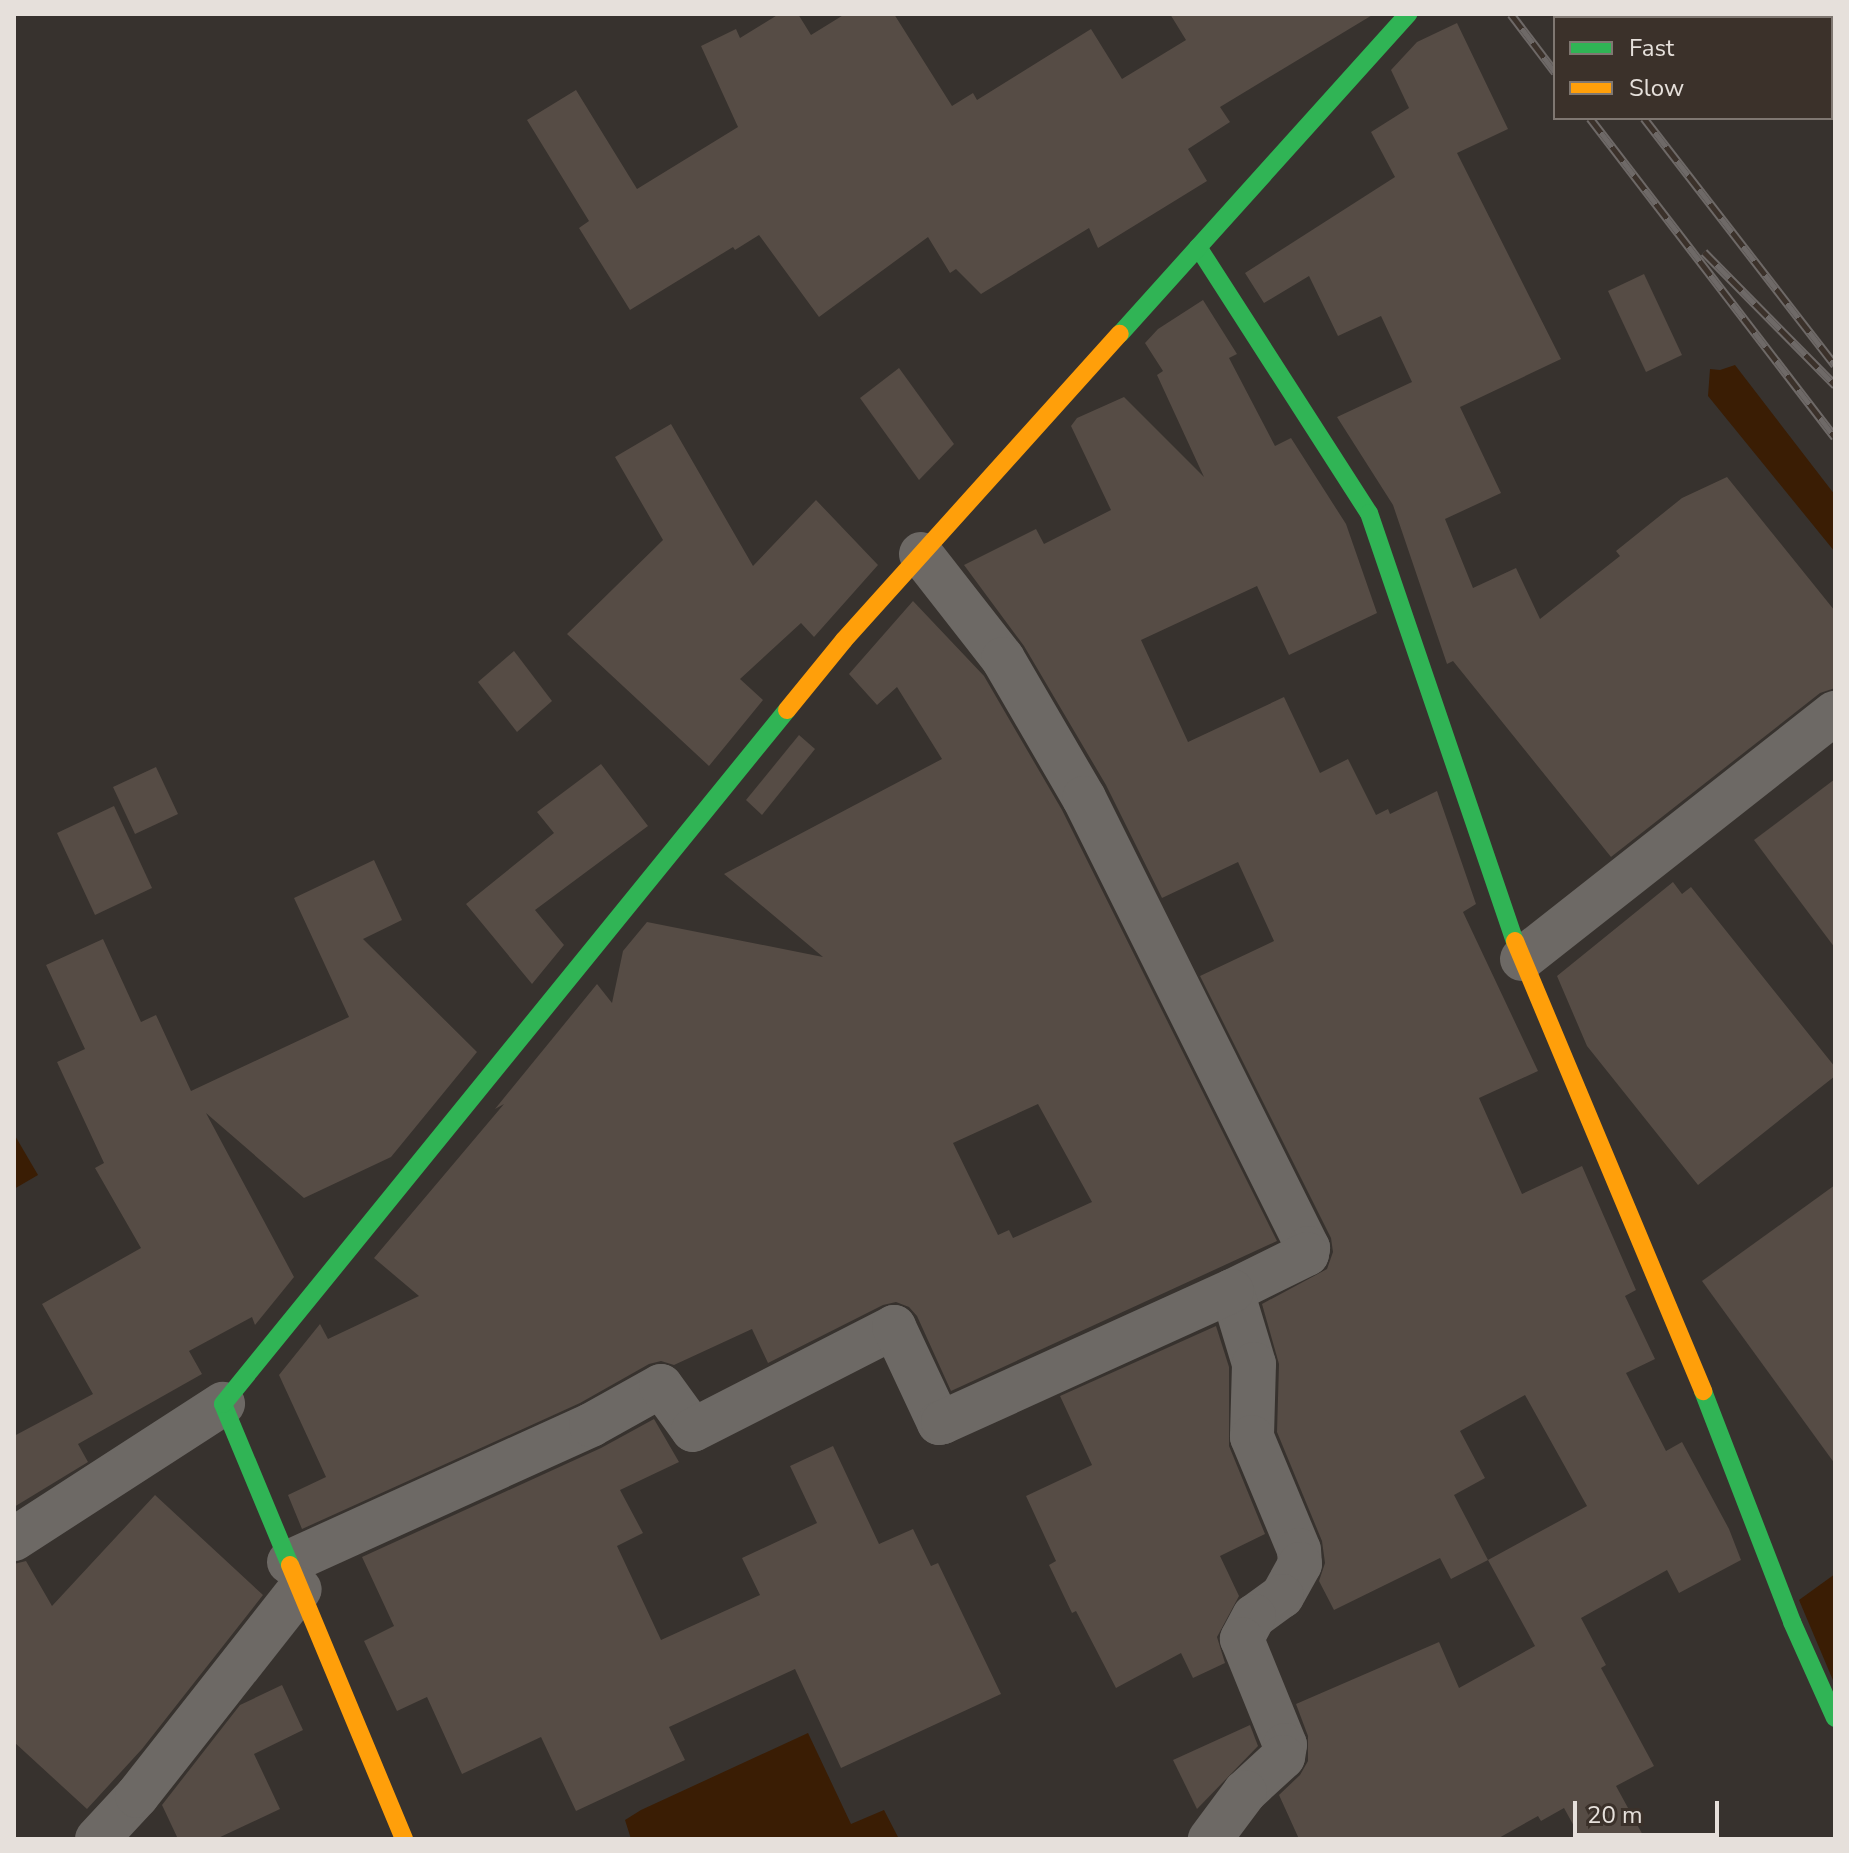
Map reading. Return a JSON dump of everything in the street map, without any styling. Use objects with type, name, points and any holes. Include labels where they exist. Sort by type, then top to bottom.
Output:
[{"type":"street","points":[[14,1539],[223,1404],[844,640],[1408,14]]},
{"type":"street","points":[[1198,247],[1369,513],[1522,959],[1680,1331],[1792,1622],[1835,1718]]},
{"type":"street","points":[[97,1839],[137,1796],[295,1576],[661,1386],[693,1430],[894,1327],[939,1421],[943,1422],[1307,1254],[1304,1238],[1084,798],[1003,659],[921,554]]},
{"type":"street","points":[[1522,959],[1835,713]]},
{"type":"street","points":[[1210,1839],[1245,1792],[1283,1757],[1285,1745],[1242,1639],[1254,1616],[1282,1596],[1300,1564],[1299,1550],[1252,1437],[1254,1364],[1232,1291]]},
{"type":"street","points":[[223,1404],[404,1839]]},
{"type":"shaded area","points":[[1735,365],[1835,495],[1835,552],[1708,396],[1710,369],[1720,370]]},
{"type":"shaded area","points":[[14,1134],[38,1175],[14,1189]]},
{"type":"shaded area","points":[[1835,1574],[1835,1685],[1799,1600]]},
{"type":"shaded area","points":[[808,1733],[851,1824],[884,1810],[899,1839],[631,1839],[625,1820],[641,1810]]},
{"type":"building","points":[[779,14],[798,14],[811,35],[845,14],[894,14],[952,106],[973,93],[977,100],[1091,29],[1122,79],[1186,40],[1170,14],[1374,14],[1220,107],[1230,122],[1188,149],[1207,181],[1098,248],[1089,228],[981,294],[956,269],[950,273],[928,237],[819,317],[759,235],[735,250],[733,247],[630,310],[579,228],[589,221],[527,120],[576,90],[637,189],[738,127],[701,46],[736,29],[740,38]]},
{"type":"building","points":[[1457,23],[1508,129],[1457,153],[1561,359],[1460,407],[1501,493],[1445,519],[1473,588],[1516,568],[1540,619],[1620,556],[1616,551],[1682,498],[1727,477],[1835,611],[1835,688],[1820,693],[1611,857],[1453,661],[1447,664],[1393,505],[1337,417],[1412,382],[1381,316],[1338,336],[1309,276],[1264,303],[1245,273],[1395,177],[1371,132],[1409,108],[1391,70],[1417,42]]},
{"type":"building","points":[[1644,274],[1682,355],[1646,372],[1608,291]]},
{"type":"building","points":[[1203,300],[1237,354],[1229,358],[1275,446],[1291,438],[1346,524],[1377,613],[1289,655],[1257,586],[1141,640],[1188,742],[1284,697],[1320,773],[1348,759],[1376,815],[1388,809],[1390,814],[1437,791],[1476,904],[1463,912],[1538,1071],[1479,1098],[1522,1194],[1582,1166],[1636,1290],[1625,1296],[1655,1359],[1626,1373],[1666,1451],[1682,1442],[1729,1529],[1741,1560],[1679,1593],[1667,1570],[1581,1618],[1606,1665],[1601,1668],[1654,1766],[1616,1786],[1645,1839],[1581,1839],[1564,1808],[1541,1821],[1538,1816],[1497,1839],[1299,1839],[1279,1795],[1300,1775],[1308,1761],[1308,1736],[1296,1704],[1439,1642],[1459,1688],[1535,1646],[1488,1560],[1451,1579],[1440,1558],[1334,1610],[1319,1581],[1325,1563],[1322,1541],[1277,1432],[1279,1364],[1262,1304],[1327,1269],[1333,1252],[1331,1238],[1200,976],[1274,941],[1238,862],[1162,898],[1106,785],[1024,646],[964,565],[1036,529],[1044,544],[1111,510],[1071,426],[1077,418],[1124,397],[1204,477],[1157,375],[1163,371],[1145,343],[1158,329]],"holes":[[[1525,1395],[1587,1506],[1488,1560],[1454,1495],[1485,1478],[1460,1431]]]},
{"type":"building","points":[[899,368],[954,444],[919,480],[860,398]]},
{"type":"building","points":[[671,424],[753,566],[816,500],[878,565],[814,637],[801,623],[740,679],[763,700],[709,766],[567,634],[663,540],[615,457]]},
{"type":"building","points":[[913,601],[984,676],[1062,810],[1277,1241],[951,1391],[917,1316],[909,1307],[896,1302],[883,1305],[768,1363],[752,1329],[674,1365],[661,1361],[649,1364],[580,1403],[302,1529],[288,1495],[326,1477],[279,1375],[320,1324],[328,1339],[419,1296],[374,1258],[504,1104],[495,1109],[597,984],[612,1003],[623,951],[647,922],[823,957],[724,874],[942,759],[897,687],[877,705],[849,674]],"holes":[[[1038,1104],[1092,1202],[1013,1238],[1009,1230],[998,1235],[953,1143]]]},
{"type":"building","points":[[514,651],[552,701],[517,732],[478,682]]},
{"type":"building","points":[[799,735],[815,749],[762,815],[746,800]]},
{"type":"building","points":[[601,764],[648,826],[535,910],[564,945],[532,984],[466,904],[554,833],[537,812]]},
{"type":"building","points":[[156,767],[178,814],[135,834],[113,787]]},
{"type":"building","points":[[1835,779],[1835,948],[1754,840]]},
{"type":"building","points":[[114,806],[152,888],[95,915],[57,833]]},
{"type":"building","points":[[374,860],[402,920],[363,939],[477,1052],[391,1157],[304,1198],[206,1113],[294,1277],[255,1325],[252,1317],[189,1351],[202,1374],[78,1444],[88,1462],[14,1507],[14,1436],[93,1394],[42,1304],[141,1248],[95,1168],[104,1163],[57,1062],[85,1049],[46,965],[103,939],[141,1022],[156,1015],[191,1091],[349,1017],[294,898]]},
{"type":"building","points":[[1673,882],[1682,894],[1691,887],[1835,1067],[1835,1076],[1698,1185],[1587,1046],[1557,976]]},
{"type":"building","points":[[1835,1185],[1835,1464],[1702,1281]]},
{"type":"building","points":[[1216,1326],[1229,1367],[1229,1446],[1265,1534],[1220,1556],[1239,1596],[1217,1637],[1225,1663],[1193,1678],[1181,1653],[1116,1688],[1076,1611],[1072,1613],[1049,1565],[1056,1561],[1026,1496],[1092,1465],[1060,1396]]},
{"type":"building","points":[[654,1419],[679,1462],[620,1490],[643,1533],[617,1546],[661,1640],[760,1595],[742,1558],[817,1523],[790,1466],[833,1446],[879,1544],[913,1529],[931,1566],[938,1563],[1001,1694],[841,1768],[795,1669],[669,1727],[685,1760],[576,1811],[541,1737],[462,1774],[427,1697],[397,1711],[364,1641],[394,1626],[362,1557],[601,1448]]},
{"type":"building","points":[[155,1495],[263,1595],[142,1749],[87,1809],[14,1742],[14,1564],[26,1561],[52,1606]]},
{"type":"building","points":[[282,1685],[303,1730],[254,1754],[280,1809],[216,1839],[178,1839],[162,1805],[240,1705]]},
{"type":"building","points":[[1250,1725],[1258,1746],[1197,1809],[1173,1760]]},
{"type":"railway","points":[[1511,14],[1553,69]]},
{"type":"railway","points":[[1592,120],[1835,437]]},
{"type":"railway","points":[[1646,120],[1835,365]]},
{"type":"railway","points":[[1704,252],[1835,385]]},
{"type":"traffic: fast","points":[[1120,334],[1408,14]]},
{"type":"traffic: fast","points":[[1198,247],[1369,513],[1515,941]]},
{"type":"traffic: fast","points":[[290,1565],[223,1404],[787,710]]},
{"type":"traffic: fast","points":[[1703,1391],[1792,1622],[1835,1718]]},
{"type":"traffic: slow","points":[[787,710],[844,640],[1120,334]]},
{"type":"traffic: slow","points":[[1515,941],[1703,1391]]},
{"type":"traffic: slow","points":[[290,1565],[404,1839]]}]
